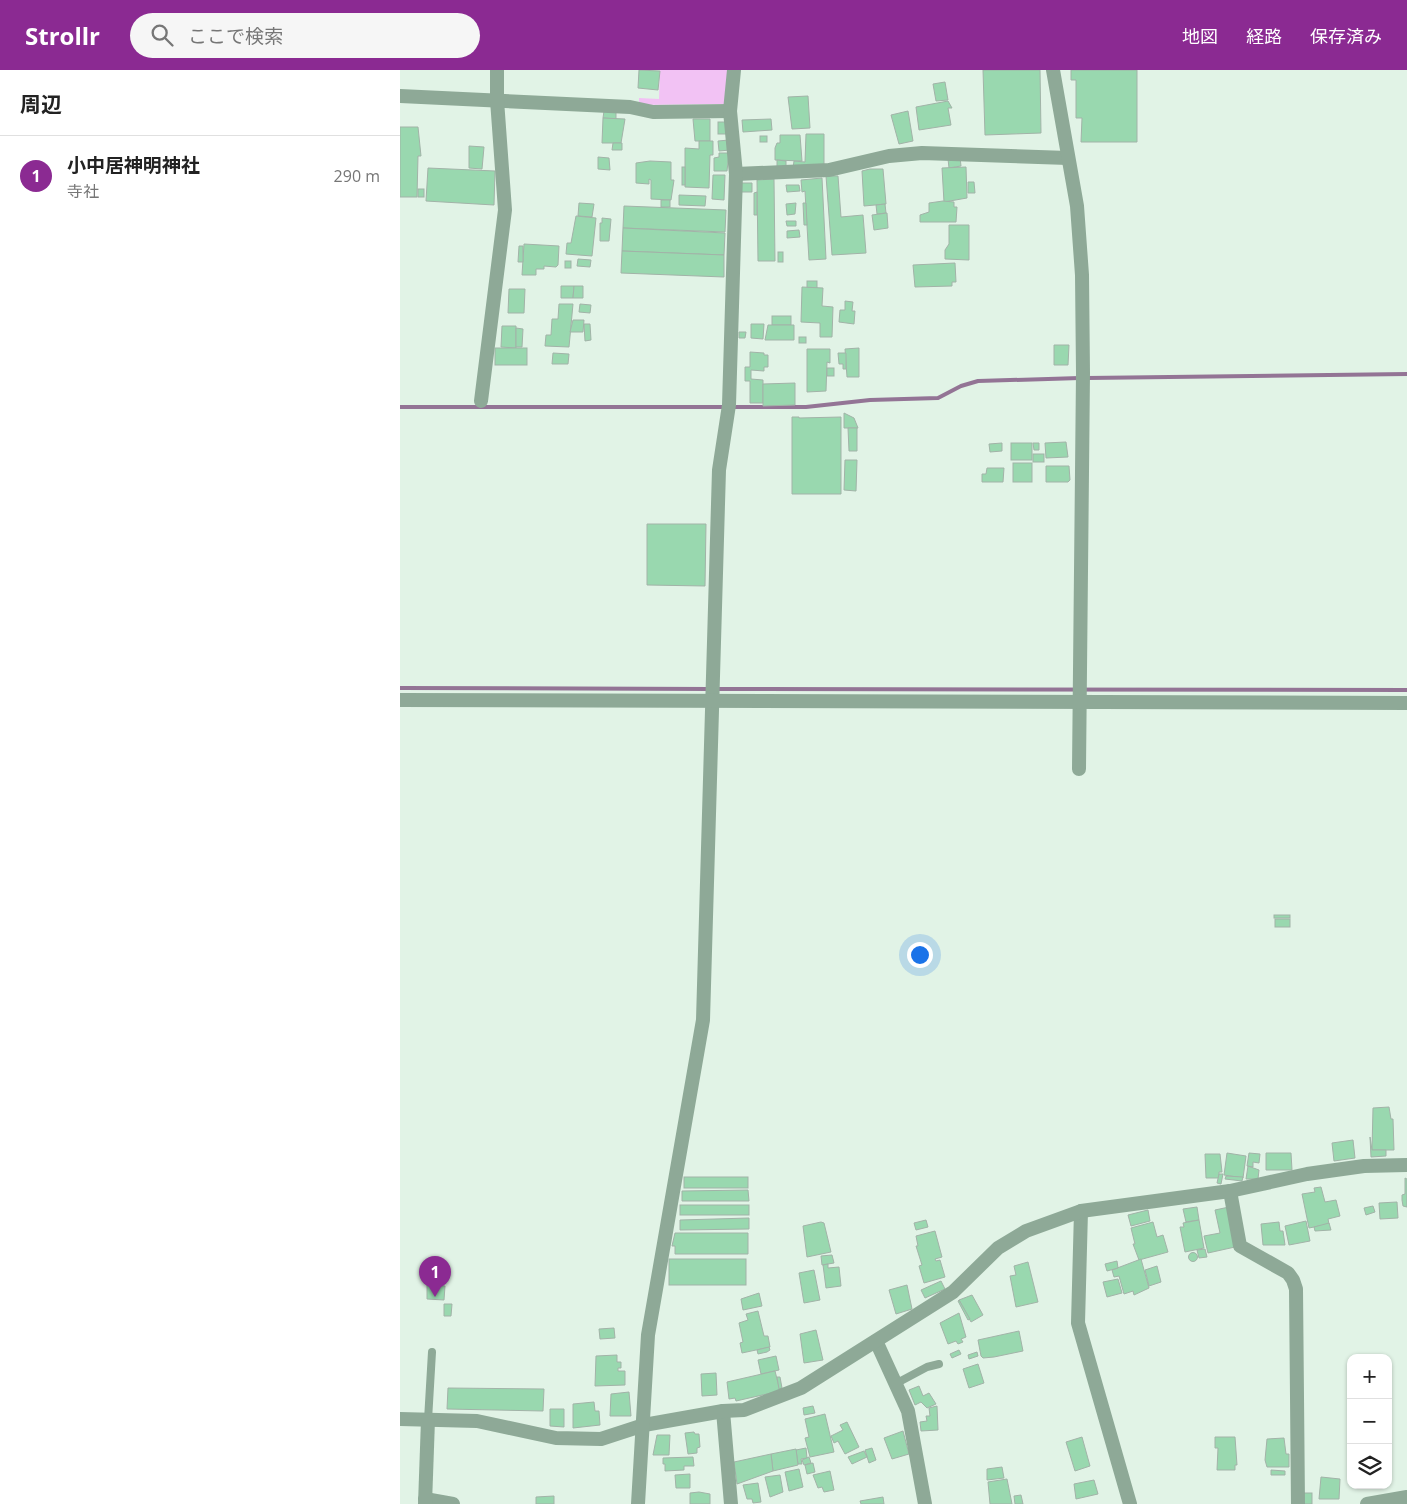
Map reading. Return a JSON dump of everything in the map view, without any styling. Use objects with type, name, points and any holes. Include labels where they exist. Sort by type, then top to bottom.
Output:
[{"type":"street","points":[[481,402],[504,210],[497,70]]},
{"type":"street","points":[[638,1504],[648,1335],[703,1020],[719,470],[729,405],[736,174],[730,111],[734,70]]},
{"type":"street","points":[[1053,70],[1078,215],[1082,284],[1081,702],[1079,769]]},
{"type":"street","points":[[400,96],[630,107],[654,112],[730,111]]},
{"type":"street","points":[[736,174],[829,170],[889,156],[922,154],[1068,158]]},
{"type":"street","points":[[400,700],[1407,704]]},
{"type":"street","points":[[400,1419],[477,1421],[556,1438],[601,1439],[644,1425],[723,1411],[744,1410],[801,1388],[876,1341],[953,1292],[998,1248],[1026,1231],[1081,1211],[1230,1191],[1307,1174],[1364,1166],[1407,1165]]},
{"type":"street","points":[[1230,1191],[1240,1246],[1288,1273],[1294,1280],[1296,1289],[1298,1504]]},
{"type":"street","points":[[1081,1211],[1078,1323],[1130,1504]]},
{"type":"street","points":[[876,1341],[897,1383],[908,1411],[925,1504]]},
{"type":"street","points":[[723,1411],[731,1504]]},
{"type":"street","points":[[428,1420],[425,1502],[453,1504]]},
{"type":"street","points":[[1367,1504],[1407,1497]]},
{"type":"lane","points":[[428,1420],[432,1352]]},
{"type":"lane","points":[[897,1383],[926,1367],[939,1364]]},
{"type":"shaded area","points":[[660,70],[728,70],[725,104],[639,105],[639,98],[659,99]]},
{"type":"building","points":[[639,70],[660,71],[658,90],[638,88]]},
{"type":"building","points":[[983,70],[1040,70],[1041,133],[985,135]]},
{"type":"building","points":[[1071,70],[1137,70],[1137,142],[1081,142],[1082,118],[1076,118],[1076,80],[1071,80]]},
{"type":"building","points":[[945,82],[948,100],[936,101],[933,84]]},
{"type":"building","points":[[808,96],[810,128],[792,129],[788,97]]},
{"type":"building","points":[[948,101],[952,108],[948,108],[951,125],[919,130],[916,107]]},
{"type":"building","points":[[604,111],[616,112],[616,119],[603,118]]},
{"type":"building","points":[[908,111],[913,141],[899,144],[891,115]]},
{"type":"building","points":[[603,118],[625,119],[621,143],[602,143]]},
{"type":"building","points":[[693,119],[710,119],[710,141],[695,141]]},
{"type":"building","points":[[771,119],[772,130],[743,132],[742,120]]},
{"type":"building","points":[[718,122],[726,122],[726,134],[718,134]]},
{"type":"building","points":[[400,127],[418,127],[421,156],[418,156],[417,197],[400,197]]},
{"type":"building","points":[[806,134],[824,134],[824,165],[793,168],[794,161],[805,162]]},
{"type":"building","points":[[780,135],[800,135],[802,161],[775,160],[775,148],[777,143],[780,143]]},
{"type":"building","points":[[760,136],[767,136],[767,142],[760,142]]},
{"type":"building","points":[[729,140],[730,150],[719,151],[718,141]]},
{"type":"building","points":[[699,141],[713,141],[713,155],[710,155],[709,188],[685,187],[685,148],[699,149]]},
{"type":"building","points":[[613,143],[622,143],[622,150],[612,150]]},
{"type":"building","points":[[469,146],[484,147],[482,169],[469,168]]},
{"type":"building","points":[[719,153],[729,153],[727,171],[714,171],[714,158],[719,157]]},
{"type":"building","points":[[598,157],[609,158],[610,170],[598,169]]},
{"type":"building","points":[[960,157],[961,166],[949,168],[948,159]]},
{"type":"building","points":[[777,160],[786,161],[786,169],[777,169]]},
{"type":"building","points":[[650,161],[671,162],[671,180],[674,180],[671,200],[651,199],[651,180],[649,179],[649,184],[636,183],[636,163]]},
{"type":"building","points":[[682,167],[685,167],[685,185],[682,185]]},
{"type":"building","points":[[966,167],[967,198],[944,202],[942,168]]},
{"type":"building","points":[[428,168],[495,171],[494,205],[426,201]]},
{"type":"building","points":[[883,169],[886,204],[864,206],[862,171]]},
{"type":"building","points":[[713,175],[725,175],[724,200],[712,199]]},
{"type":"building","points":[[826,176],[838,176],[841,217],[863,215],[866,253],[832,255]]},
{"type":"building","points":[[822,178],[826,259],[809,260],[805,191],[802,192],[801,180]]},
{"type":"building","points":[[774,179],[775,261],[758,261],[757,180]]},
{"type":"building","points":[[968,182],[974,182],[975,193],[968,193]]},
{"type":"building","points":[[740,183],[752,183],[752,192],[741,192]]},
{"type":"building","points":[[786,185],[799,185],[800,191],[787,192]]},
{"type":"building","points":[[418,189],[424,189],[424,197],[418,197]]},
{"type":"building","points":[[757,192],[757,215],[754,215],[754,193]]},
{"type":"building","points":[[679,195],[706,196],[705,206],[679,205]]},
{"type":"building","points":[[661,200],[670,200],[670,207],[661,207]]},
{"type":"building","points":[[954,202],[954,207],[957,207],[956,222],[920,222],[920,215],[929,212],[929,203]]},
{"type":"building","points":[[579,203],[594,204],[592,217],[578,216]]},
{"type":"building","points":[[796,203],[795,214],[787,215],[786,204]]},
{"type":"building","points":[[803,203],[806,203],[807,225],[804,225]]},
{"type":"building","points":[[885,204],[886,213],[877,214],[876,205]]},
{"type":"building","points":[[624,206],[726,210],[725,232],[623,228]]},
{"type":"building","points":[[887,213],[888,228],[874,230],[872,215]]},
{"type":"building","points":[[576,216],[596,218],[592,256],[566,254],[567,243],[571,243]]},
{"type":"building","points":[[602,218],[611,219],[609,241],[600,241],[600,223],[602,223]]},
{"type":"building","points":[[786,221],[796,221],[796,226],[787,226]]},
{"type":"building","points":[[949,225],[969,225],[969,260],[945,259],[945,250],[949,244]]},
{"type":"building","points":[[623,228],[725,233],[724,255],[622,251]]},
{"type":"building","points":[[799,230],[800,237],[787,238],[787,231]]},
{"type":"building","points":[[524,244],[559,246],[558,265],[556,267],[544,266],[544,269],[536,269],[536,275],[522,275]]},
{"type":"building","points":[[519,246],[523,246],[523,262],[518,262]]},
{"type":"building","points":[[622,251],[724,255],[724,277],[621,273]]},
{"type":"building","points":[[778,252],[783,252],[783,262],[778,262]]},
{"type":"building","points":[[578,259],[591,260],[590,267],[577,266]]},
{"type":"building","points":[[565,261],[571,261],[571,268],[565,268]]},
{"type":"building","points":[[955,263],[956,282],[952,282],[952,286],[915,287],[913,265]]},
{"type":"building","points":[[807,281],[817,281],[817,288],[807,288]]},
{"type":"building","points":[[561,286],[574,286],[573,298],[561,298]]},
{"type":"building","points":[[574,286],[583,286],[583,298],[573,298]]},
{"type":"building","points":[[802,287],[823,288],[822,306],[833,307],[832,337],[820,337],[820,323],[801,322]]},
{"type":"building","points":[[509,289],[525,289],[524,313],[508,313]]},
{"type":"building","points":[[845,301],[853,302],[852,311],[855,311],[854,324],[839,322],[840,310],[845,310]]},
{"type":"building","points":[[559,304],[573,304],[569,347],[545,346],[546,335],[551,335],[552,319],[558,319]]},
{"type":"building","points":[[580,304],[591,305],[590,313],[579,312]]},
{"type":"building","points":[[772,316],[791,316],[791,325],[772,325]]},
{"type":"building","points":[[573,320],[584,320],[583,332],[570,332]]},
{"type":"building","points":[[584,324],[590,324],[591,340],[585,341]]},
{"type":"building","points":[[751,324],[764,324],[763,339],[751,338]]},
{"type":"building","points":[[768,325],[794,325],[794,340],[765,340]]},
{"type":"building","points":[[502,326],[516,326],[516,348],[501,347]]},
{"type":"building","points":[[516,328],[523,329],[522,347],[516,347]]},
{"type":"building","points":[[739,332],[746,332],[745,338],[739,338]]},
{"type":"building","points":[[799,337],[806,337],[806,343],[799,343]]},
{"type":"building","points":[[1054,345],[1069,345],[1068,365],[1054,365]]},
{"type":"building","points":[[495,348],[527,348],[527,365],[495,365]]},
{"type":"building","points":[[859,348],[859,377],[847,377],[845,349]]},
{"type":"building","points":[[807,349],[830,349],[830,363],[827,362],[826,391],[807,392]]},
{"type":"building","points":[[750,352],[768,355],[768,367],[764,367],[764,371],[751,370],[751,379],[763,380],[763,403],[750,403],[750,381],[745,381],[745,367],[750,367]]},
{"type":"building","points":[[553,353],[569,354],[568,364],[552,364]]},
{"type":"building","points":[[838,353],[846,353],[846,369],[843,369],[843,364],[839,364]]},
{"type":"building","points":[[827,368],[834,368],[834,376],[827,376]]},
{"type":"building","points":[[795,383],[795,405],[763,406],[763,384]]},
{"type":"building","points":[[844,413],[854,418],[858,428],[844,428]]},
{"type":"building","points":[[792,417],[841,417],[841,494],[792,494]]},
{"type":"building","points":[[848,428],[857,428],[857,451],[849,451]]},
{"type":"building","points":[[1066,442],[1068,457],[1046,458],[1045,443]]},
{"type":"building","points":[[1002,443],[1002,451],[990,452],[989,444]]},
{"type":"building","points":[[1011,443],[1032,443],[1032,460],[1011,460]]},
{"type":"building","points":[[1033,443],[1039,443],[1039,450],[1034,450]]},
{"type":"building","points":[[1033,454],[1044,454],[1044,462],[1033,462]]},
{"type":"building","points":[[845,460],[857,460],[856,491],[844,490]]},
{"type":"building","points":[[1013,463],[1032,463],[1032,482],[1013,482]]},
{"type":"building","points":[[1046,466],[1069,466],[1070,480],[1068,482],[1046,482]]},
{"type":"building","points":[[987,468],[1004,468],[1003,482],[982,482],[982,474],[986,474]]},
{"type":"building","points":[[647,524],[706,524],[705,586],[647,585]]},
{"type":"building","points":[[1274,915],[1290,915],[1290,918],[1274,918]]},
{"type":"building","points":[[1275,919],[1290,919],[1290,927],[1275,927]]},
{"type":"building","points":[[1389,1107],[1391,1119],[1393,1119],[1394,1150],[1372,1150],[1373,1108]]},
{"type":"building","points":[[1370,1137],[1372,1150],[1386,1150],[1386,1156],[1371,1157]]},
{"type":"building","points":[[1353,1140],[1355,1158],[1334,1161],[1332,1143]]},
{"type":"building","points":[[1227,1153],[1246,1156],[1243,1178],[1224,1175]]},
{"type":"building","points":[[1249,1153],[1260,1154],[1259,1163],[1253,1162],[1253,1167],[1247,1166]]},
{"type":"building","points":[[1266,1153],[1291,1153],[1292,1170],[1266,1170]]},
{"type":"building","points":[[1205,1154],[1220,1154],[1222,1172],[1219,1172],[1219,1178],[1206,1178]]},
{"type":"building","points":[[1248,1166],[1259,1170],[1258,1179],[1246,1179]]},
{"type":"building","points":[[1219,1174],[1223,1174],[1221,1184],[1217,1183]]},
{"type":"building","points":[[1226,1176],[1243,1177],[1242,1181],[1225,1179]]},
{"type":"building","points":[[684,1177],[748,1177],[748,1188],[684,1188]]},
{"type":"building","points":[[1405,1178],[1407,1179],[1407,1207],[1403,1206],[1402,1200],[1402,1195],[1405,1194]]},
{"type":"building","points":[[1321,1187],[1325,1202],[1336,1200],[1340,1216],[1328,1219],[1329,1224],[1309,1228],[1302,1194],[1315,1192],[1314,1188]]},
{"type":"building","points":[[748,1190],[749,1201],[682,1201],[682,1191]]},
{"type":"building","points":[[1397,1202],[1398,1218],[1380,1219],[1379,1203]]},
{"type":"building","points":[[680,1205],[749,1205],[749,1215],[680,1215]]},
{"type":"building","points":[[1373,1206],[1375,1212],[1366,1215],[1364,1208]]},
{"type":"building","points":[[1197,1207],[1199,1220],[1186,1222],[1183,1209]]},
{"type":"building","points":[[1229,1207],[1235,1247],[1208,1253],[1204,1236],[1220,1233],[1215,1210]]},
{"type":"building","points":[[1148,1210],[1150,1221],[1131,1226],[1128,1215]]},
{"type":"building","points":[[749,1218],[749,1229],[680,1230],[680,1220]]},
{"type":"building","points":[[926,1220],[928,1227],[916,1230],[914,1223]]},
{"type":"building","points":[[1199,1220],[1204,1248],[1185,1252],[1180,1227],[1184,1227],[1183,1223]]},
{"type":"building","points":[[1306,1221],[1310,1241],[1289,1245],[1285,1226]]},
{"type":"building","points":[[1153,1222],[1157,1237],[1163,1235],[1168,1252],[1139,1260],[1133,1244],[1135,1244],[1131,1228]]},
{"type":"building","points":[[1279,1222],[1280,1231],[1283,1231],[1285,1245],[1263,1245],[1261,1224]]},
{"type":"building","points":[[824,1223],[831,1252],[807,1257],[803,1226]]},
{"type":"building","points":[[1329,1223],[1331,1230],[1315,1231],[1314,1227]]},
{"type":"building","points":[[935,1231],[942,1257],[935,1259],[936,1261],[940,1260],[945,1277],[924,1283],[919,1266],[922,1265],[916,1246],[918,1246],[916,1236]]},
{"type":"building","points":[[675,1233],[748,1233],[748,1254],[675,1254],[675,1246],[672,1246]]},
{"type":"building","points":[[1205,1249],[1207,1257],[1199,1258],[1197,1250]]},
{"type":"building","points":[[1193,1252],[1198,1257],[1193,1262],[1188,1257]]},
{"type":"building","points":[[832,1255],[834,1263],[822,1265],[821,1256]]},
{"type":"building","points":[[669,1259],[746,1259],[746,1285],[669,1285]]},
{"type":"building","points":[[1141,1259],[1149,1288],[1134,1295],[1133,1291],[1124,1294],[1119,1276],[1114,1277],[1112,1270]]},
{"type":"building","points":[[1117,1261],[1118,1268],[1107,1271],[1105,1264]]},
{"type":"building","points":[[1028,1262],[1038,1302],[1016,1307],[1010,1276],[1016,1275],[1014,1266]]},
{"type":"building","points":[[828,1264],[828,1268],[839,1267],[841,1286],[826,1288],[823,1265]]},
{"type":"building","points":[[1157,1266],[1161,1282],[1149,1286],[1145,1270]]},
{"type":"building","points":[[814,1270],[820,1300],[804,1303],[799,1273]]},
{"type":"building","points":[[432,1276],[441,1276],[440,1285],[432,1284]]},
{"type":"building","points":[[1118,1279],[1122,1293],[1107,1297],[1103,1282]]},
{"type":"building","points":[[941,1281],[945,1289],[925,1298],[921,1290]]},
{"type":"building","points":[[427,1285],[445,1286],[444,1300],[427,1299]]},
{"type":"building","points":[[907,1285],[912,1309],[896,1314],[889,1290]]},
{"type":"building","points":[[759,1293],[762,1306],[743,1310],[741,1299]]},
{"type":"building","points":[[972,1295],[983,1315],[971,1322],[959,1300]]},
{"type":"building","points":[[959,1300],[970,1319],[968,1320]]},
{"type":"building","points":[[444,1304],[452,1304],[451,1316],[444,1316]]},
{"type":"building","points":[[758,1311],[764,1336],[768,1336],[770,1347],[742,1353],[740,1343],[743,1342],[739,1323],[748,1320],[746,1314]]},
{"type":"building","points":[[959,1313],[966,1337],[961,1339],[963,1342],[958,1344],[956,1341],[948,1344],[940,1323]]},
{"type":"building","points":[[614,1328],[615,1338],[600,1339],[599,1329]]},
{"type":"building","points":[[816,1330],[823,1360],[804,1363],[800,1334]]},
{"type":"building","points":[[1019,1331],[1023,1351],[994,1357],[983,1358],[981,1356],[978,1340]]},
{"type":"building","points":[[769,1347],[770,1350],[767,1352],[758,1354],[757,1350]]},
{"type":"building","points":[[959,1350],[961,1354],[952,1358],[950,1354]]},
{"type":"building","points":[[977,1352],[978,1356],[969,1359],[968,1355]]},
{"type":"building","points":[[617,1355],[617,1362],[621,1362],[621,1368],[618,1368],[618,1371],[625,1371],[625,1385],[595,1386],[596,1356]]},
{"type":"building","points":[[776,1356],[779,1370],[761,1374],[758,1360]]},
{"type":"building","points":[[978,1364],[984,1383],[969,1388],[963,1369]]},
{"type":"building","points":[[775,1371],[780,1391],[736,1401],[735,1398],[729,1399],[727,1382]]},
{"type":"building","points":[[716,1373],[717,1395],[702,1396],[701,1374]]},
{"type":"building","points":[[777,1377],[780,1377],[782,1388],[779,1389]]},
{"type":"building","points":[[919,1386],[923,1396],[929,1393],[936,1404],[927,1408],[921,1402],[915,1405],[909,1390]]},
{"type":"building","points":[[448,1388],[544,1389],[543,1411],[447,1409]]},
{"type":"building","points":[[629,1392],[631,1416],[610,1416],[611,1394]]},
{"type":"building","points":[[594,1402],[595,1411],[599,1411],[600,1425],[573,1428],[573,1404]]},
{"type":"building","points":[[813,1406],[815,1413],[804,1415],[803,1408]]},
{"type":"building","points":[[937,1406],[938,1430],[921,1431],[920,1422],[927,1421],[926,1416],[930,1416],[929,1408]]},
{"type":"building","points":[[550,1409],[564,1409],[564,1427],[550,1426]]},
{"type":"building","points":[[825,1414],[834,1452],[810,1457],[805,1438],[809,1437],[805,1419]]},
{"type":"building","points":[[847,1422],[859,1447],[845,1454],[838,1441],[834,1443],[831,1436],[843,1430],[840,1425]]},
{"type":"building","points":[[903,1431],[909,1454],[892,1459],[884,1438]]},
{"type":"building","points":[[694,1432],[699,1434],[700,1447],[697,1448],[697,1453],[688,1454],[685,1433]]},
{"type":"building","points":[[657,1435],[670,1435],[669,1455],[653,1455]]},
{"type":"building","points":[[1082,1437],[1090,1466],[1075,1471],[1066,1442]]},
{"type":"building","points":[[1215,1437],[1235,1437],[1237,1465],[1235,1465],[1235,1470],[1217,1470],[1218,1448],[1215,1448]]},
{"type":"building","points":[[1284,1438],[1286,1454],[1289,1454],[1289,1467],[1267,1467],[1265,1460],[1267,1439]]},
{"type":"building","points":[[806,1448],[807,1458],[801,1459],[802,1464],[798,1464],[796,1450]]},
{"type":"building","points":[[872,1448],[876,1460],[869,1463],[865,1450]]},
{"type":"building","points":[[796,1449],[798,1465],[773,1471],[771,1454]]},
{"type":"building","points":[[864,1451],[867,1457],[852,1464],[848,1457]]},
{"type":"building","points":[[771,1454],[773,1471],[737,1484],[734,1462]]},
{"type":"building","points":[[693,1457],[694,1466],[684,1466],[684,1470],[665,1471],[663,1458]]},
{"type":"building","points":[[809,1457],[811,1463],[804,1465],[802,1460]]},
{"type":"building","points":[[813,1463],[815,1472],[807,1474],[805,1465]]},
{"type":"building","points":[[1002,1467],[1004,1478],[987,1480],[987,1469]]},
{"type":"building","points":[[799,1469],[803,1487],[789,1491],[785,1472]]},
{"type":"building","points":[[1271,1470],[1285,1471],[1285,1475],[1271,1475]]},
{"type":"building","points":[[830,1471],[834,1490],[824,1492],[822,1487],[818,1488],[813,1475]]},
{"type":"building","points":[[690,1474],[690,1488],[676,1488],[675,1475]]},
{"type":"building","points":[[780,1475],[783,1492],[770,1497],[765,1477]]},
{"type":"building","points":[[1321,1477],[1340,1479],[1339,1499],[1319,1499]]},
{"type":"building","points":[[1007,1479],[1012,1504],[990,1504],[988,1482]]},
{"type":"building","points":[[1094,1480],[1098,1494],[1076,1499],[1074,1484]]},
{"type":"building","points":[[758,1483],[761,1502],[753,1503],[752,1499],[747,1499],[743,1485]]},
{"type":"building","points":[[690,1493],[710,1494],[710,1504],[690,1504]]},
{"type":"building","points":[[1304,1493],[1312,1493],[1312,1504],[1304,1504]]},
{"type":"building","points":[[1021,1495],[1023,1504],[1015,1504],[1014,1496]]},
{"type":"building","points":[[554,1496],[554,1504],[536,1504],[536,1497]]},
{"type":"building","points":[[883,1497],[884,1504],[861,1504],[860,1501]]},
{"type":"waterway","points":[[1087,378],[1407,374]]},
{"type":"waterway","points":[[400,407],[806,407],[870,400],[938,398],[961,386],[978,381],[1080,378]]},
{"type":"waterway","points":[[400,688],[710,689]]},
{"type":"waterway","points":[[717,689],[1407,690]]},
{"type":"place","name":"小中居神明神社","points":[[435,1297]]}]
